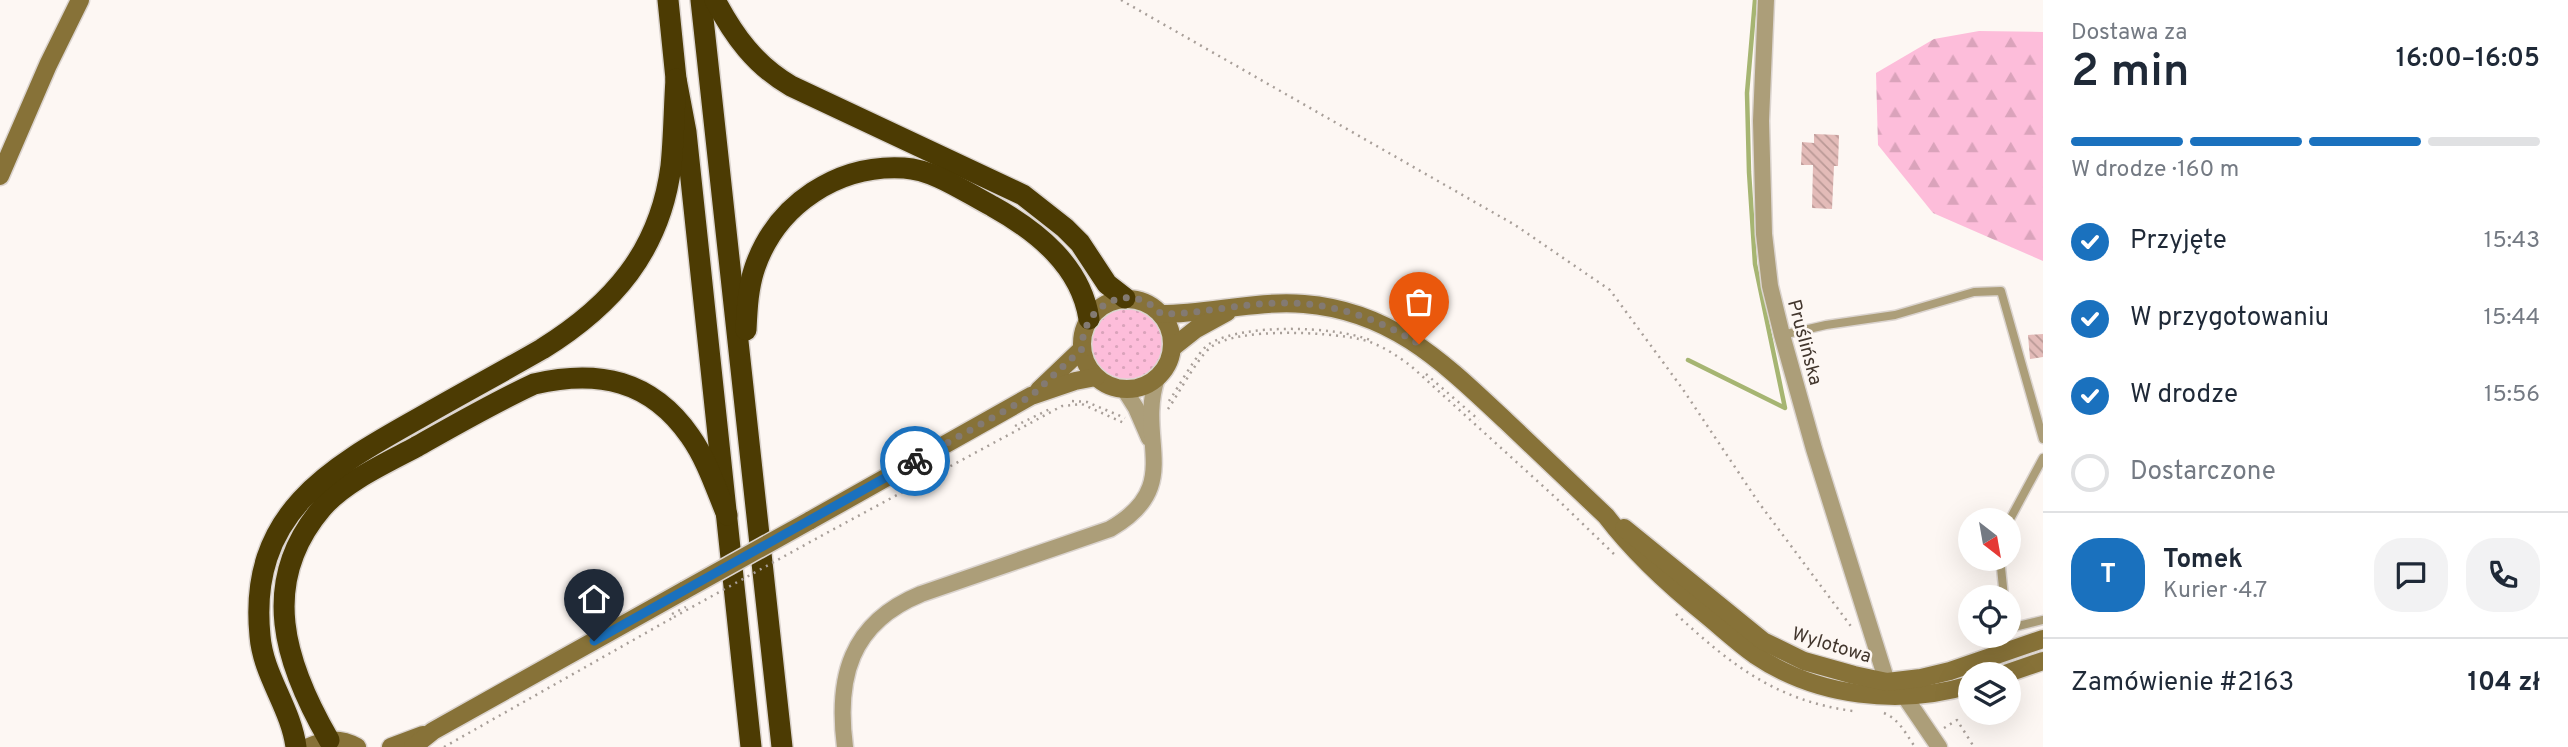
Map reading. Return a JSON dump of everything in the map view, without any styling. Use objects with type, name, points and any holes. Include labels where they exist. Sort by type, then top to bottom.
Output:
[{"type":"highway","points":[[668,0],[676,79],[686,132],[751,747]]},
{"type":"highway","points":[[701,0],[782,747]]},
{"type":"highway","points":[[715,0],[742,44],[774,75],[801,91],[1023,195],[1080,243],[1107,284],[1125,299]]},
{"type":"highway","points":[[296,747],[293,728],[265,659],[260,639],[258,601],[262,575],[279,527],[307,493],[335,468],[376,442],[542,349],[604,304],[636,262],[658,219],[671,165],[676,79]]},
{"type":"highway","points":[[744,409],[748,302],[755,267],[763,248],[774,228],[801,200],[835,179],[868,169],[905,168],[939,178],[1001,211],[1033,232],[1054,251],[1078,282],[1085,297],[1089,319]]},
{"type":"highway","points":[[319,744],[310,706],[290,657],[283,623],[288,578],[295,549],[322,507],[368,473],[534,384],[560,378],[605,378],[645,393],[677,419],[692,438],[727,515]]},
{"type":"street","points":[[0,176],[48,65],[80,0]]},
{"type":"street","name":"Pruślińska","points":[[1766,0],[1761,121],[1764,234],[1770,286],[1814,449],[1887,682]]},
{"type":"street","points":[[1125,299],[1143,302],[1161,314],[1171,331],[1172,348],[1168,364],[1157,378],[1143,386],[1124,389],[1104,383],[1096,377],[1084,359],[1082,349],[1082,338],[1089,319],[1105,304],[1125,299]]},
{"type":"street","name":"Wylotowa","points":[[1161,314],[1284,303],[1334,308],[1359,314],[1400,332],[1444,363],[1606,516],[1626,542],[1681,595],[1757,656],[1796,677],[1830,688],[1874,695],[1905,697],[1958,688]]},
{"type":"street","name":"Wylotowa","points":[[1172,348],[1196,329],[1237,308]]},
{"type":"street","points":[[390,747],[433,731],[685,590],[817,530],[1031,396],[1082,349]]},
{"type":"street","points":[[1031,396],[1096,377]]},
{"type":"street","points":[[845,747],[841,707],[847,671],[865,636],[885,615],[920,594],[1110,529],[1136,512],[1151,489],[1154,475],[1147,415],[1157,378]]},
{"type":"street","points":[[1124,389],[1147,415]]},
{"type":"street","name":"Wylotowa","points":[[1606,516],[1635,534],[1763,641],[1804,661],[1887,682],[1950,671],[2043,639]]},
{"type":"street","points":[[2021,669],[2043,661]]},
{"type":"street","points":[[1887,682],[1905,697],[1936,741]]},
{"type":"street","points":[[413,747],[433,731]]},
{"type":"street","points":[[319,744],[340,741],[357,747]]},
{"type":"lane","points":[[1782,335],[1826,325],[1895,315],[1974,292],[2001,291],[2043,439]]},
{"type":"lane","points":[[2016,508],[2043,458]]},
{"type":"lane","points":[[2021,625],[2043,620]]},
{"type":"path","points":[[1121,0],[1515,225],[1610,290],[1682,388],[1767,513],[1853,629],[1876,650]]},
{"type":"path","points":[[817,530],[1062,406],[1082,404],[1120,422],[1164,408],[1208,344],[1240,333],[1269,329],[1344,333],[1369,339],[1401,354],[1513,452]]},
{"type":"path","points":[[999,434],[1061,403],[1071,401],[1087,402],[1121,418],[1147,415],[1212,346],[1222,342],[1267,333],[1361,339],[1387,350],[1411,366],[1616,556]]},
{"type":"path","points":[[444,747],[674,617],[817,530],[964,453]]},
{"type":"path","points":[[1522,460],[1622,555]]},
{"type":"path","points":[[1674,609],[1718,648],[1761,677],[1810,698],[1860,710]]},
{"type":"path","points":[[1882,710],[1894,713],[1917,747]]},
{"type":"path","points":[[1873,713],[1892,716],[1917,747]]},
{"type":"path","points":[[1936,741],[1957,720],[1974,747]]},
{"type":"green space","points":[[1979,31],[2043,32],[2043,261],[1933,213],[1878,145],[1876,73],[1934,39]]},
{"type":"green space","points":[[1120,309],[1134,309],[1147,314],[1157,324],[1162,344],[1157,364],[1147,374],[1134,379],[1120,379],[1107,374],[1097,364],[1092,351],[1092,337],[1097,324],[1107,314]]},
{"type":"building","points":[[1814,134],[1839,135],[1832,209],[1812,208],[1813,165],[1801,165],[1802,142],[1814,143]]},
{"type":"building","points":[[2043,334],[2043,357],[2030,359],[2028,335]]},
{"type":"waterway","points":[[1688,360],[1785,408],[1755,264],[1747,93],[1755,0]]},
{"type":"way so far","points":[[915,461],[1031,396],[1082,349],[1082,338],[1089,319],[1105,304],[1114,300],[1135,299],[1151,305],[1161,314],[1284,303],[1308,304],[1359,314],[1400,332],[1419,344]]},
{"type":"route","points":[[594,641],[915,461]]}]
